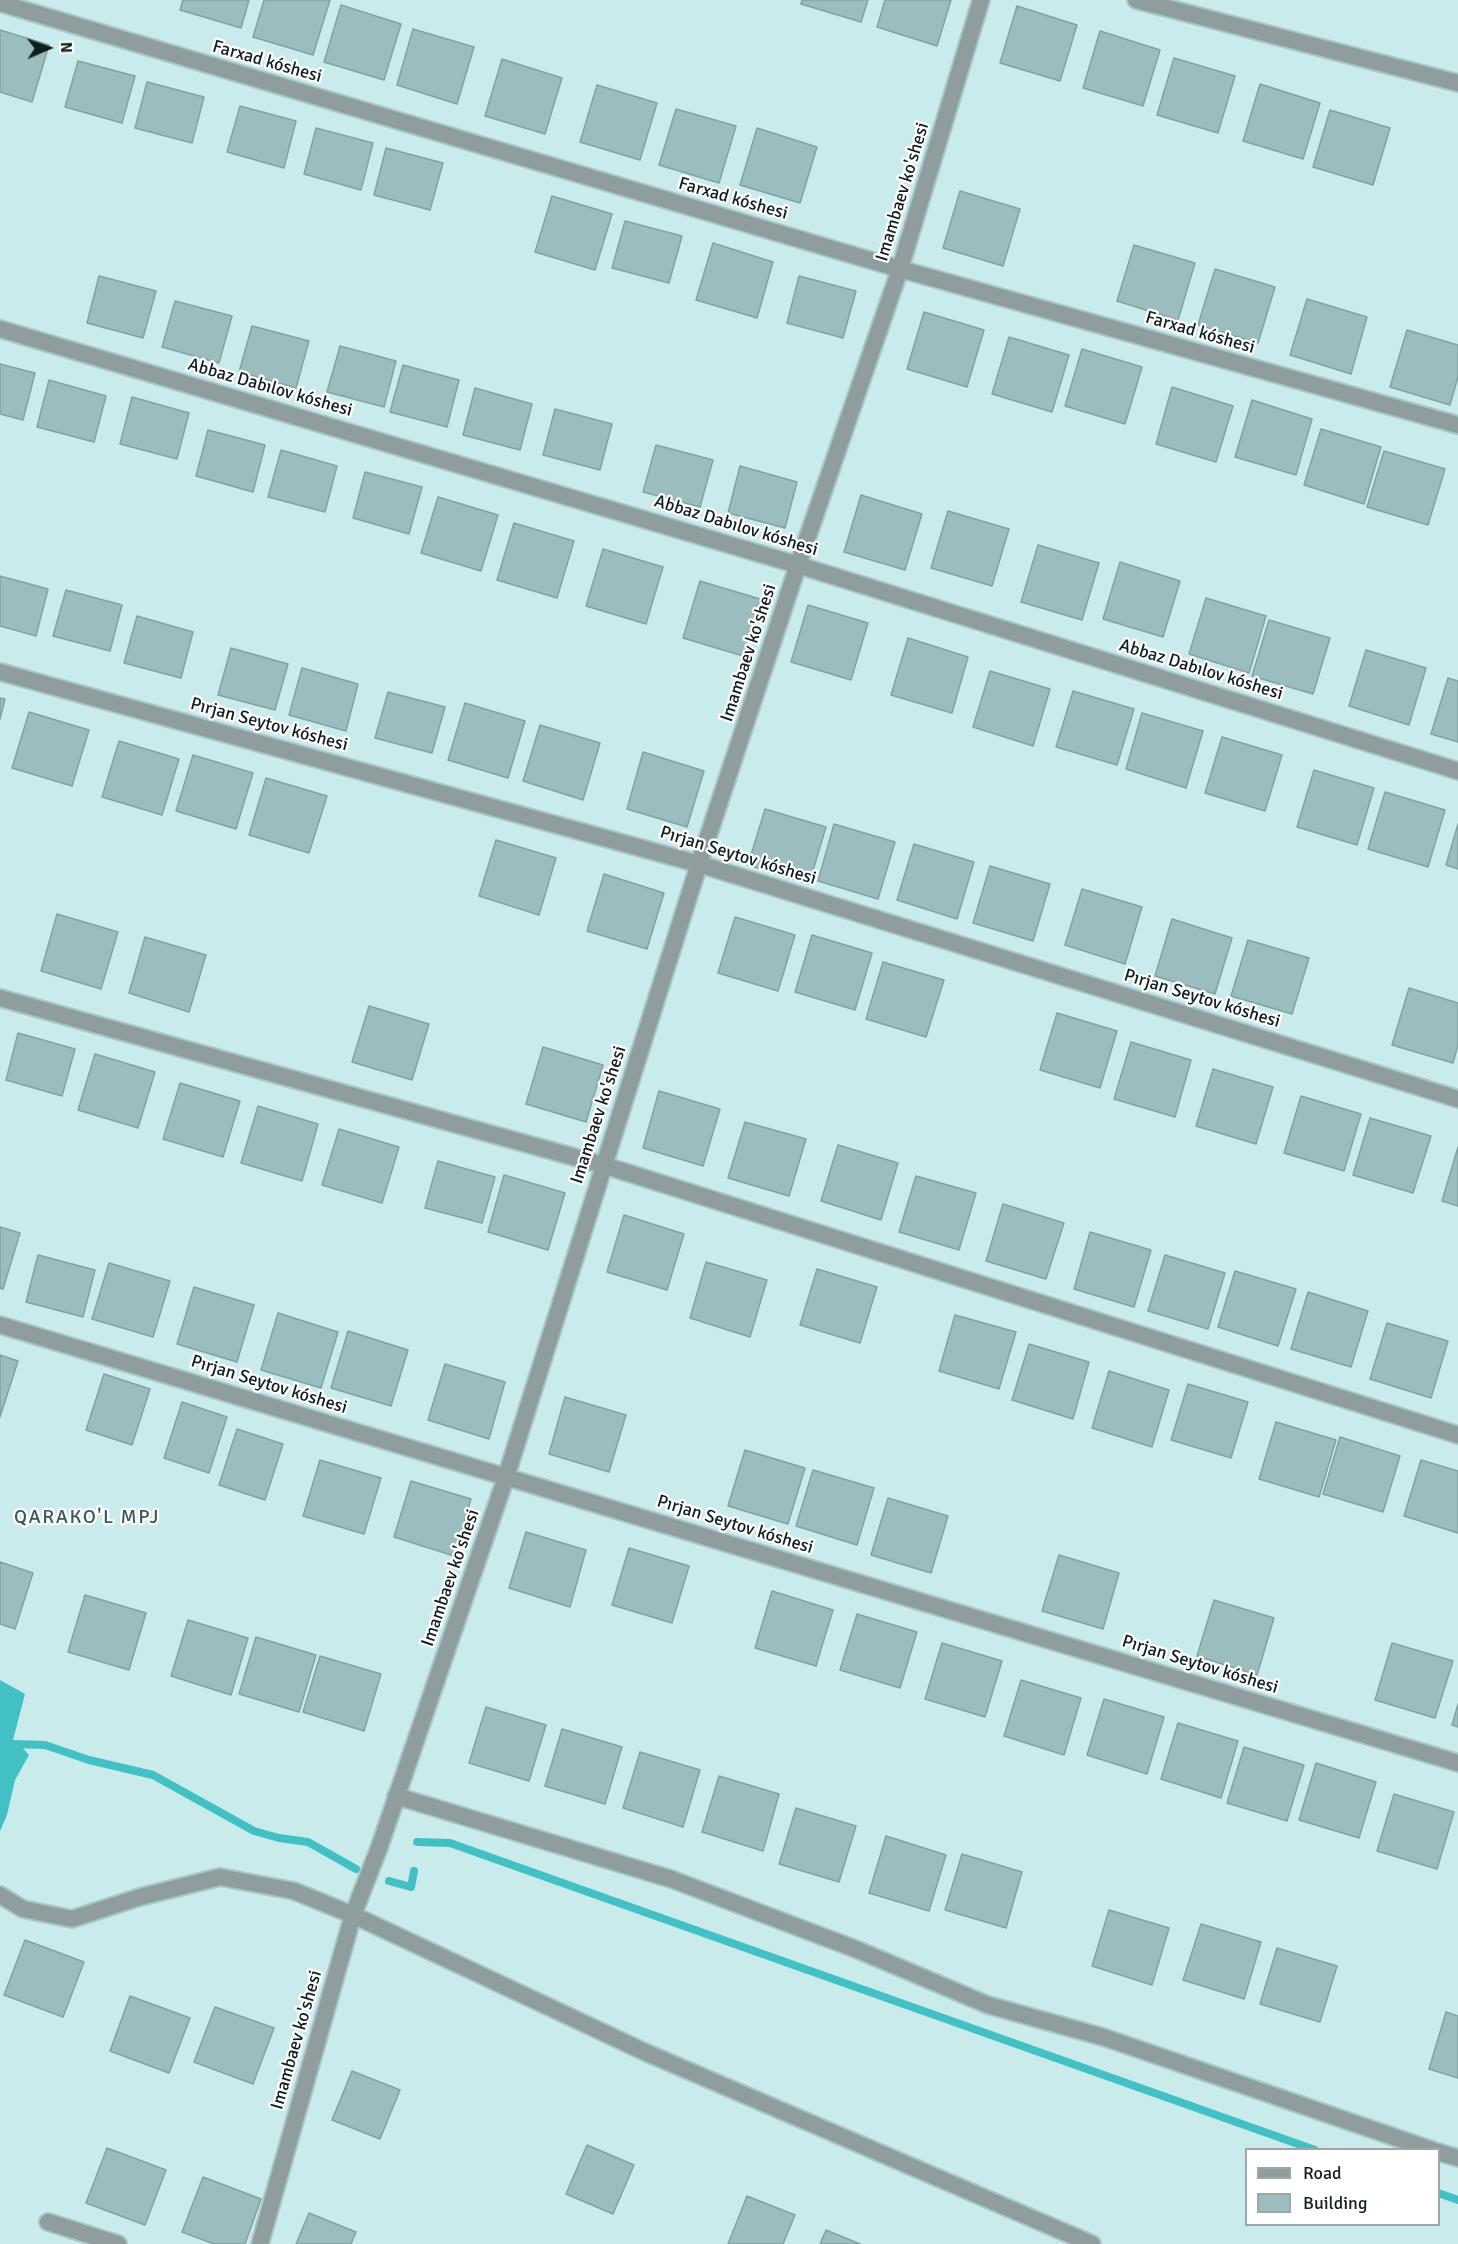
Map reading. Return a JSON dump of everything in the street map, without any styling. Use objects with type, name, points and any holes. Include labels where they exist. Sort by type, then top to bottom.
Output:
[{"type":"street","name":"Imambaev ko'shesi","points":[[260,2244],[353,1915],[379,1848],[506,1477],[699,864],[798,565],[900,269],[981,0]]},
{"type":"street","points":[[1136,0],[1458,83]]},
{"type":"street","name":"Farxad kóshesi","points":[[0,3],[900,269],[1458,424]]},
{"type":"street","name":"Abbaz Dabılov kóshesi","points":[[0,329],[798,565],[1458,771]]},
{"type":"street","name":"Pırjan Seytov kóshesi","points":[[0,672],[699,864],[1458,1099]]},
{"type":"street","points":[[0,998],[603,1165],[1458,1435]]},
{"type":"street","name":"Pırjan Seytov kóshesi","points":[[0,1325],[1458,1763]]},
{"type":"street","points":[[396,1796],[671,1880],[858,1950],[988,2005],[1103,2037],[1426,2148]]},
{"type":"street","points":[[0,1895],[23,1909],[72,1919],[140,1897],[220,1877],[294,1891],[353,1915],[647,2053],[1092,2244]]},
{"type":"street","points":[[1440,2153],[1458,2158]]},
{"type":"street","points":[[48,2222],[118,2244]]},
{"type":"water","points":[[0,1680],[25,1694],[12,1744],[19,1744],[29,1755],[15,1780],[7,1815],[0,1831]]},
{"type":"building","points":[[183,0],[249,0],[241,28],[180,10]]},
{"type":"building","points":[[264,0],[330,0],[313,55],[253,37]]},
{"type":"building","points":[[802,0],[868,0],[861,22],[801,4]]},
{"type":"building","points":[[885,0],[951,0],[937,46],[877,27]]},
{"type":"building","points":[[341,5],[401,24],[384,80],[324,62]]},
{"type":"building","points":[[1017,6],[1077,25],[1060,81],[1000,63]]},
{"type":"building","points":[[413,29],[474,47],[457,104],[397,85]]},
{"type":"building","points":[[0,30],[49,45],[32,102],[0,92]]},
{"type":"building","points":[[1100,31],[1160,50],[1143,106],[1083,88]]},
{"type":"building","points":[[1174,58],[1235,76],[1218,133],[1157,115]]},
{"type":"building","points":[[502,59],[562,78],[545,134],[485,116]]},
{"type":"building","points":[[78,61],[135,76],[122,123],[65,107]]},
{"type":"building","points":[[147,82],[204,97],[192,143],[135,128]]},
{"type":"building","points":[[1260,84],[1320,103],[1303,159],[1243,141]]},
{"type":"building","points":[[597,85],[657,103],[640,160],[580,142]]},
{"type":"building","points":[[240,106],[296,121],[284,168],[227,152]]},
{"type":"building","points":[[676,109],[736,126],[719,183],[659,165]]},
{"type":"building","points":[[1330,110],[1390,128],[1373,185],[1313,167]]},
{"type":"building","points":[[316,128],[373,143],[361,190],[304,174]]},
{"type":"building","points":[[757,128],[817,147],[800,203],[740,185]]},
{"type":"building","points":[[386,148],[443,163],[430,210],[374,195]]},
{"type":"building","points":[[960,191],[1020,209],[1003,266],[943,248]]},
{"type":"building","points":[[552,196],[612,214],[595,270],[535,252]]},
{"type":"building","points":[[625,221],[682,236],[669,283],[612,268]]},
{"type":"building","points":[[713,243],[773,262],[757,318],[696,300]]},
{"type":"building","points":[[1134,245],[1195,263],[1178,320],[1117,301]]},
{"type":"building","points":[[1215,269],[1275,287],[1258,343],[1198,325]]},
{"type":"building","points":[[99,276],[156,291],[143,338],[87,323]]},
{"type":"building","points":[[799,276],[856,291],[843,338],[787,323]]},
{"type":"building","points":[[1307,299],[1367,317],[1351,374],[1290,355]]},
{"type":"building","points":[[175,301],[232,316],[219,363],[162,347]]},
{"type":"building","points":[[924,312],[984,330],[967,387],[907,369]]},
{"type":"building","points":[[252,326],[309,341],[296,388],[239,372]]},
{"type":"building","points":[[1407,330],[1458,345],[1458,377],[1450,405],[1390,387]]},
{"type":"building","points":[[1009,337],[1069,355],[1052,412],[992,394]]},
{"type":"building","points":[[340,346],[396,361],[384,407],[327,392]]},
{"type":"building","points":[[1082,349],[1142,367],[1125,424],[1065,406]]},
{"type":"building","points":[[0,364],[35,373],[23,420],[0,414]]},
{"type":"building","points":[[403,365],[459,380],[447,427],[390,412]]},
{"type":"building","points":[[49,380],[106,396],[94,442],[37,427]]},
{"type":"building","points":[[1172,387],[1233,406],[1216,462],[1156,444]]},
{"type":"building","points":[[475,388],[532,404],[520,450],[463,435]]},
{"type":"building","points":[[132,397],[189,413],[177,459],[120,444]]},
{"type":"building","points":[[1252,400],[1312,419],[1296,475],[1235,457]]},
{"type":"building","points":[[555,409],[612,424],[600,470],[543,455]]},
{"type":"building","points":[[1321,429],[1381,447],[1364,504],[1304,485]]},
{"type":"building","points":[[208,430],[265,445],[253,492],[196,476]]},
{"type":"building","points":[[656,445],[713,460],[700,507],[643,492]]},
{"type":"building","points":[[281,450],[337,466],[325,512],[268,497]]},
{"type":"building","points":[[1384,451],[1445,469],[1428,525],[1367,507]]},
{"type":"building","points":[[740,466],[797,482],[785,528],[728,513]]},
{"type":"building","points":[[365,472],[422,487],[409,534],[353,518]]},
{"type":"building","points":[[861,495],[922,514],[905,570],[844,552]]},
{"type":"building","points":[[438,497],[498,515],[481,571],[421,553]]},
{"type":"building","points":[[948,511],[1009,529],[992,586],[931,568]]},
{"type":"building","points":[[514,523],[574,541],[557,598],[497,580]]},
{"type":"building","points":[[1038,545],[1099,563],[1082,620],[1021,602]]},
{"type":"building","points":[[603,549],[663,567],[646,624],[586,606]]},
{"type":"building","points":[[1120,562],[1180,581],[1163,637],[1103,619]]},
{"type":"building","points":[[0,576],[48,589],[36,636],[0,626]]},
{"type":"building","points":[[700,581],[760,599],[743,656],[683,638]]},
{"type":"building","points":[[66,590],[122,605],[110,651],[53,636]]},
{"type":"building","points":[[1206,598],[1266,616],[1249,673],[1189,654]]},
{"type":"building","points":[[808,605],[868,623],[851,680],[791,662]]},
{"type":"building","points":[[137,616],[193,632],[181,678],[124,663]]},
{"type":"building","points":[[1269,620],[1330,638],[1313,694],[1252,676]]},
{"type":"building","points":[[908,638],[968,657],[952,713],[891,695]]},
{"type":"building","points":[[231,648],[288,664],[275,710],[218,695]]},
{"type":"building","points":[[1366,650],[1426,668],[1409,725],[1349,706]]},
{"type":"building","points":[[302,668],[358,684],[346,731],[289,715]]},
{"type":"building","points":[[990,671],[1050,689],[1033,746],[973,727]]},
{"type":"building","points":[[1448,678],[1458,681],[1458,742],[1431,734]]},
{"type":"building","points":[[1073,691],[1134,709],[1117,765],[1056,747]]},
{"type":"building","points":[[388,692],[445,707],[432,753],[375,738]]},
{"type":"building","points":[[0,698],[5,699],[0,719]]},
{"type":"building","points":[[465,703],[525,721],[508,778],[448,760]]},
{"type":"building","points":[[29,712],[89,730],[72,786],[12,768]]},
{"type":"building","points":[[1142,713],[1203,731],[1186,788],[1126,769]]},
{"type":"building","points":[[540,725],[600,743],[583,800],[523,781]]},
{"type":"building","points":[[1222,737],[1282,755],[1265,811],[1205,793]]},
{"type":"building","points":[[119,741],[179,759],[162,815],[102,797]]},
{"type":"building","points":[[643,752],[704,771],[687,827],[627,809]]},
{"type":"building","points":[[193,755],[253,773],[236,829],[176,811]]},
{"type":"building","points":[[1314,770],[1374,788],[1357,845],[1297,827]]},
{"type":"building","points":[[266,778],[327,796],[309,853],[249,835]]},
{"type":"building","points":[[1385,792],[1445,810],[1428,867],[1368,849]]},
{"type":"building","points":[[765,809],[826,827],[809,884],[748,865]]},
{"type":"building","points":[[834,824],[895,842],[878,899],[818,881]]},
{"type":"building","points":[[1458,824],[1458,869],[1446,865]]},
{"type":"building","points":[[496,840],[556,858],[539,915],[479,896]]},
{"type":"building","points":[[914,844],[974,862],[957,919],[897,900]]},
{"type":"building","points":[[990,866],[1050,884],[1033,941],[973,923]]},
{"type":"building","points":[[604,874],[664,893],[647,949],[587,931]]},
{"type":"building","points":[[1082,889],[1142,907],[1125,964],[1065,945]]},
{"type":"building","points":[[57,914],[118,932],[101,989],[41,971]]},
{"type":"building","points":[[735,917],[795,935],[778,991],[718,973]]},
{"type":"building","points":[[1172,919],[1232,938],[1215,994],[1155,976]]},
{"type":"building","points":[[812,935],[872,953],[855,1010],[795,992]]},
{"type":"building","points":[[145,937],[206,955],[189,1012],[129,993]]},
{"type":"building","points":[[1248,940],[1309,958],[1292,1014],[1231,996]]},
{"type":"building","points":[[883,962],[944,980],[926,1037],[866,1019]]},
{"type":"building","points":[[1409,988],[1458,1003],[1458,1045],[1453,1063],[1392,1045]]},
{"type":"building","points":[[369,1006],[429,1024],[412,1080],[352,1062]]},
{"type":"building","points":[[1057,1013],[1117,1031],[1100,1088],[1040,1070]]},
{"type":"building","points":[[18,1033],[75,1049],[62,1096],[6,1080]]},
{"type":"building","points":[[1131,1042],[1191,1060],[1175,1117],[1114,1099]]},
{"type":"building","points":[[543,1047],[603,1065],[586,1122],[526,1104]]},
{"type":"building","points":[[95,1054],[155,1072],[138,1128],[78,1110]]},
{"type":"building","points":[[1213,1069],[1273,1087],[1256,1144],[1196,1126]]},
{"type":"building","points":[[180,1083],[240,1101],[223,1157],[163,1139]]},
{"type":"building","points":[[659,1091],[720,1109],[703,1166],[643,1148]]},
{"type":"building","points":[[1301,1096],[1361,1114],[1344,1171],[1284,1153]]},
{"type":"building","points":[[258,1106],[318,1124],[302,1181],[241,1163]]},
{"type":"building","points":[[1370,1118],[1431,1136],[1413,1193],[1353,1175]]},
{"type":"building","points":[[745,1122],[806,1139],[789,1196],[728,1178]]},
{"type":"building","points":[[339,1129],[399,1147],[382,1203],[322,1185]]},
{"type":"building","points":[[838,1145],[898,1163],[881,1220],[821,1201]]},
{"type":"building","points":[[1458,1147],[1458,1206],[1442,1201]]},
{"type":"building","points":[[438,1161],[495,1177],[482,1223],[425,1208]]},
{"type":"building","points":[[504,1175],[565,1193],[548,1250],[488,1232]]},
{"type":"building","points":[[916,1176],[976,1193],[959,1250],[899,1232]]},
{"type":"building","points":[[1003,1204],[1064,1223],[1046,1279],[986,1261]]},
{"type":"building","points":[[624,1215],[684,1234],[667,1290],[607,1272]]},
{"type":"building","points":[[0,1227],[20,1233],[3,1289],[0,1288]]},
{"type":"building","points":[[1090,1232],[1151,1250],[1134,1307],[1074,1289]]},
{"type":"building","points":[[38,1255],[95,1270],[83,1317],[26,1302]]},
{"type":"building","points":[[1165,1255],[1225,1273],[1208,1329],[1148,1311]]},
{"type":"building","points":[[706,1262],[767,1280],[750,1337],[690,1318]]},
{"type":"building","points":[[109,1263],[170,1281],[153,1337],[92,1319]]},
{"type":"building","points":[[817,1269],[877,1287],[860,1343],[800,1325]]},
{"type":"building","points":[[1235,1271],[1296,1289],[1278,1346],[1218,1327]]},
{"type":"building","points":[[194,1287],[254,1305],[237,1362],[177,1344]]},
{"type":"building","points":[[1308,1292],[1368,1311],[1351,1367],[1291,1349]]},
{"type":"building","points":[[278,1313],[338,1332],[321,1388],[261,1370]]},
{"type":"building","points":[[955,1315],[1016,1332],[999,1389],[939,1371]]},
{"type":"building","points":[[1387,1323],[1448,1341],[1431,1398],[1370,1379]]},
{"type":"building","points":[[348,1331],[408,1350],[391,1406],[331,1388]]},
{"type":"building","points":[[1029,1344],[1089,1362],[1073,1419],[1012,1400]]},
{"type":"building","points":[[0,1355],[18,1361],[0,1417]]},
{"type":"building","points":[[445,1364],[505,1382],[489,1439],[428,1420]]},
{"type":"building","points":[[1109,1371],[1169,1390],[1152,1447],[1092,1428]]},
{"type":"building","points":[[104,1374],[150,1389],[132,1445],[86,1430]]},
{"type":"building","points":[[1188,1384],[1248,1402],[1231,1458],[1171,1440]]},
{"type":"building","points":[[565,1397],[626,1415],[609,1472],[549,1454]]},
{"type":"building","points":[[182,1402],[227,1417],[209,1473],[164,1458]]},
{"type":"building","points":[[1276,1422],[1336,1440],[1319,1497],[1259,1479]]},
{"type":"building","points":[[237,1429],[283,1444],[265,1500],[219,1485]]},
{"type":"building","points":[[1340,1437],[1400,1456],[1383,1512],[1323,1494]]},
{"type":"building","points":[[745,1450],[805,1468],[788,1524],[728,1506]]},
{"type":"building","points":[[320,1460],[381,1478],[364,1534],[303,1516]]},
{"type":"building","points":[[1421,1460],[1458,1471],[1458,1533],[1404,1516]]},
{"type":"building","points":[[813,1470],[874,1488],[857,1545],[796,1526]]},
{"type":"building","points":[[411,1481],[471,1499],[454,1556],[394,1537]]},
{"type":"building","points":[[888,1498],[948,1516],[931,1573],[871,1555]]},
{"type":"building","points":[[526,1532],[586,1550],[570,1607],[509,1588]]},
{"type":"building","points":[[629,1548],[689,1566],[672,1623],[612,1605]]},
{"type":"building","points":[[1059,1555],[1119,1573],[1103,1629],[1042,1611]]},
{"type":"building","points":[[0,1562],[33,1573],[15,1629],[0,1624]]},
{"type":"building","points":[[772,1591],[833,1610],[816,1666],[755,1648]]},
{"type":"building","points":[[85,1595],[146,1613],[129,1670],[68,1652]]},
{"type":"building","points":[[1214,1600],[1274,1618],[1257,1675],[1197,1656]]},
{"type":"building","points":[[857,1614],[917,1632],[900,1688],[840,1670]]},
{"type":"building","points":[[188,1620],[248,1638],[231,1695],[171,1676]]},
{"type":"building","points":[[256,1637],[316,1655],[299,1712],[239,1694]]},
{"type":"building","points":[[942,1643],[1002,1661],[985,1717],[925,1699]]},
{"type":"building","points":[[1392,1643],[1453,1661],[1435,1718],[1375,1700]]},
{"type":"building","points":[[320,1656],[381,1674],[364,1731],[303,1712]]},
{"type":"building","points":[[1021,1680],[1081,1698],[1064,1755],[1004,1736]]},
{"type":"building","points":[[1104,1699],[1164,1717],[1147,1774],[1087,1755]]},
{"type":"building","points":[[1458,1704],[1458,1727],[1452,1725]]},
{"type":"building","points":[[486,1707],[546,1725],[529,1781],[469,1763]]},
{"type":"building","points":[[1178,1723],[1238,1741],[1221,1798],[1161,1779]]},
{"type":"building","points":[[562,1729],[622,1747],[605,1804],[545,1786]]},
{"type":"building","points":[[1244,1747],[1304,1765],[1287,1821],[1227,1803]]},
{"type":"building","points":[[640,1752],[700,1770],[683,1827],[623,1808]]},
{"type":"building","points":[[1316,1763],[1376,1782],[1359,1838],[1299,1820]]},
{"type":"building","points":[[719,1776],[779,1794],[763,1851],[702,1832]]},
{"type":"building","points":[[1394,1794],[1454,1812],[1437,1869],[1377,1851]]},
{"type":"building","points":[[796,1808],[856,1826],[839,1882],[779,1864]]},
{"type":"building","points":[[886,1836],[946,1855],[929,1911],[869,1893]]},
{"type":"building","points":[[962,1854],[1022,1872],[1006,1928],[945,1910]]},
{"type":"building","points":[[1109,1910],[1169,1928],[1152,1985],[1092,1966]]},
{"type":"building","points":[[1201,1924],[1261,1942],[1244,1999],[1183,1980]]},
{"type":"building","points":[[25,1940],[84,1962],[63,2017],[4,1995]]},
{"type":"building","points":[[1277,1948],[1337,1966],[1320,2022],[1260,2004]]},
{"type":"building","points":[[130,1996],[190,2018],[169,2073],[110,2051]]},
{"type":"building","points":[[215,2007],[274,2028],[253,2084],[194,2062]]},
{"type":"building","points":[[1446,2012],[1458,2016],[1458,2078],[1429,2069]]},
{"type":"building","points":[[352,2071],[400,2090],[380,2139],[332,2120]]},
{"type":"building","points":[[587,2145],[634,2165],[613,2214],[566,2194]]},
{"type":"building","points":[[107,2148],[166,2170],[145,2225],[86,2203]]},
{"type":"building","points":[[203,2177],[261,2199],[245,2244],[214,2244],[182,2232]]},
{"type":"building","points":[[747,2196],[795,2215],[783,2244],[728,2244]]},
{"type":"building","points":[[309,2213],[356,2232],[351,2244],[296,2244]]},
{"type":"building","points":[[826,2230],[860,2244],[820,2244]]},
{"type":"waterway","points":[[12,1744],[45,1745],[89,1760],[153,1775],[254,1831],[279,1838],[308,1842],[356,1869]]},
{"type":"waterway","points":[[417,1842],[450,1843],[1309,2148]]},
{"type":"waterway","points":[[389,1881],[411,1887],[414,1871]]},
{"type":"waterway","points":[[1440,2194],[1458,2200]]},
{"type":"district","name":"QARAKO'L MPJ","points":[[87,1518]]}]
